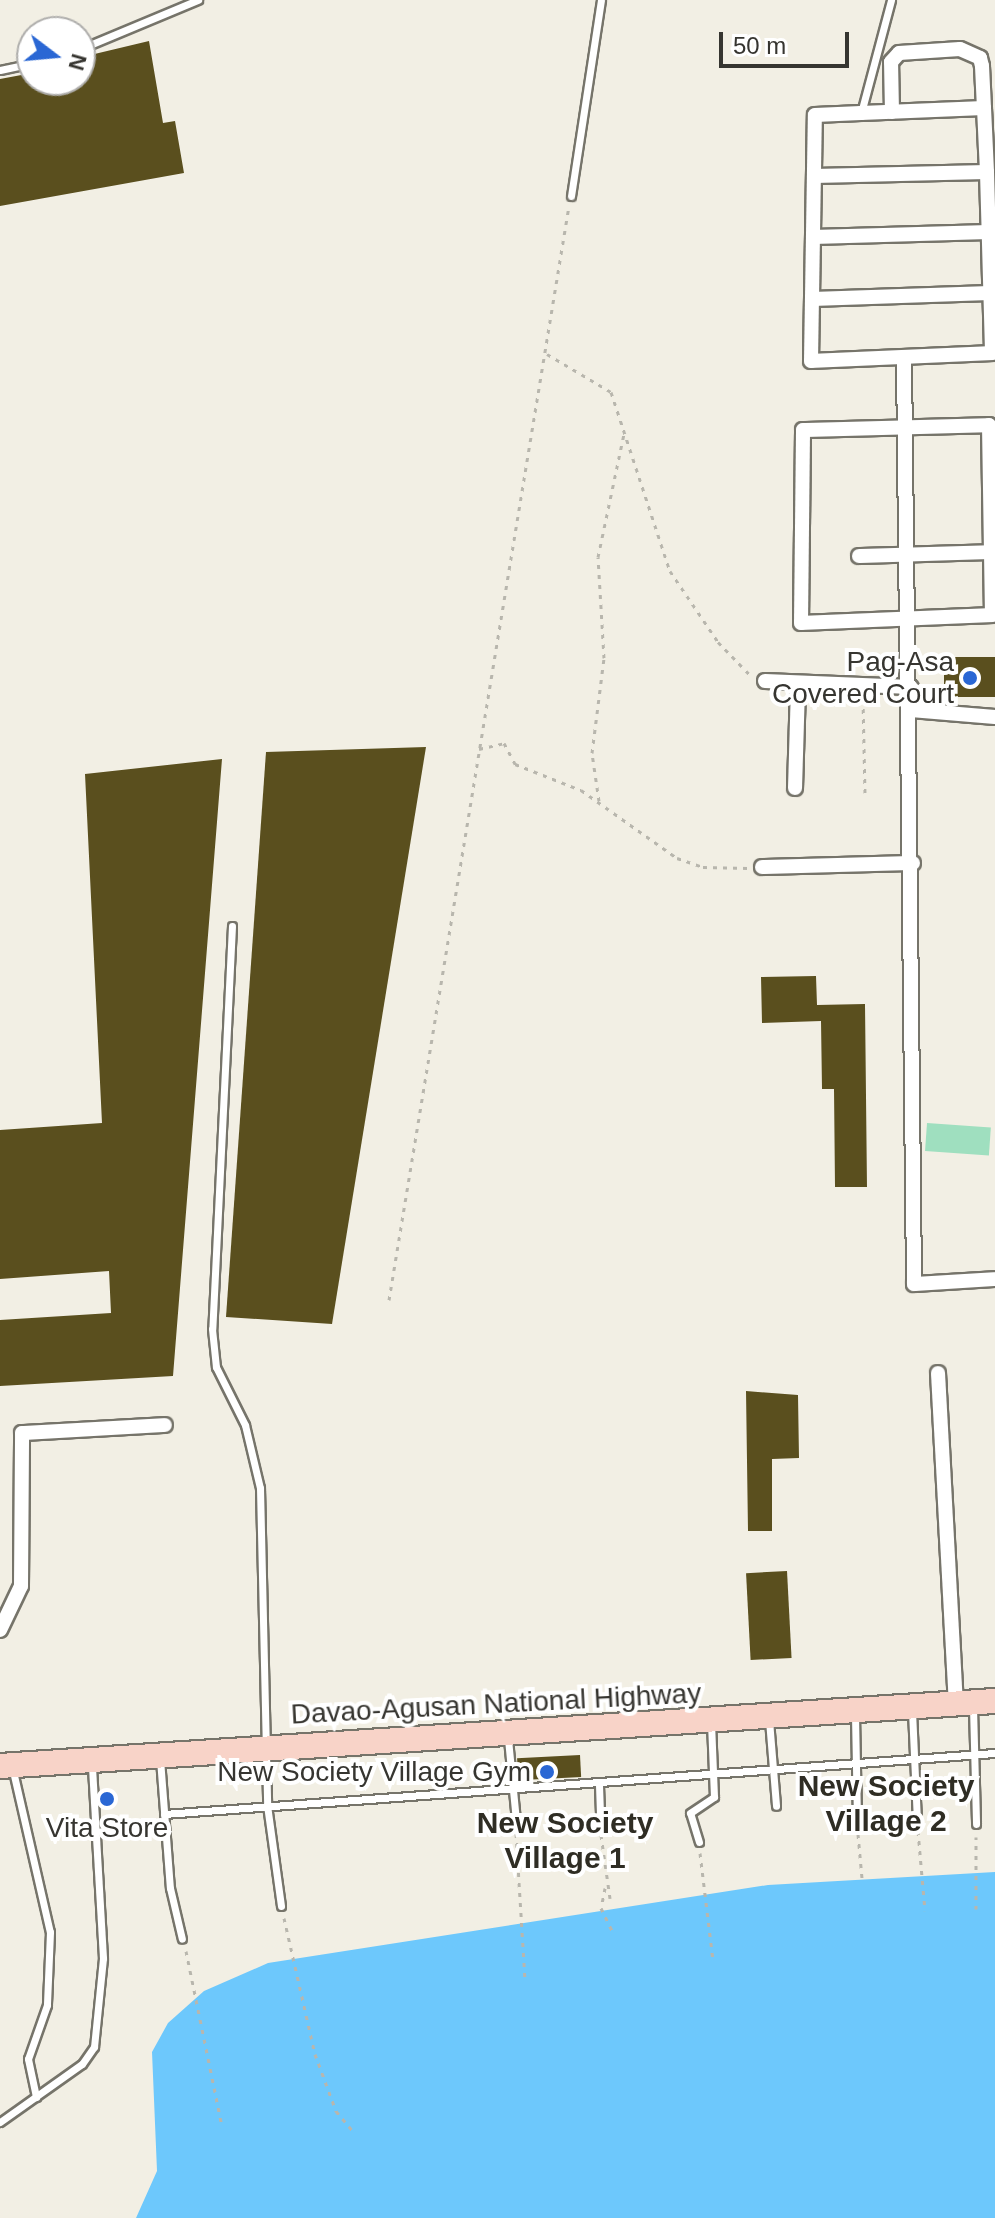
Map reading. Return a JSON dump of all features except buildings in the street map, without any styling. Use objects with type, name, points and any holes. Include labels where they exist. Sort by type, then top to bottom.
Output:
[{"type":"highway","name":"Davao-Agusan National Highway","points":[[6,1766],[974,1702]]},
{"type":"street","points":[[892,112],[894,57],[960,49],[980,58],[984,108],[987,172],[992,353],[811,361],[815,115],[892,112],[984,108]]},
{"type":"street","points":[[814,176],[987,172]]},
{"type":"street","points":[[813,237],[989,232]]},
{"type":"street","points":[[812,299],[990,293]]},
{"type":"street","points":[[904,357],[913,863],[914,1284],[995,1279]]},
{"type":"street","points":[[989,425],[992,615],[801,623],[803,430],[906,427],[989,425]]},
{"type":"street","points":[[859,556],[991,552]]},
{"type":"street","points":[[765,681],[911,687]]},
{"type":"street","points":[[795,788],[798,684]]},
{"type":"street","points":[[911,710],[995,717]]},
{"type":"street","points":[[762,867],[913,863]]},
{"type":"street","points":[[938,1373],[974,1702]]},
{"type":"street","points":[[0,1630],[21,1586],[21,1434],[165,1425]]},
{"type":"lane","points":[[96,42],[198,0]]},
{"type":"lane","points":[[571,196],[601,0]]},
{"type":"lane","points":[[861,113],[891,0]]},
{"type":"lane","points":[[232,926],[212,1329],[216,1367],[245,1425],[260,1488],[267,1805],[281,1906]]},
{"type":"lane","points":[[974,1702],[976,1824]]},
{"type":"lane","points":[[911,1706],[917,1820]]},
{"type":"lane","points":[[855,1711],[860,1761],[857,1824]]},
{"type":"lane","points":[[769,1717],[776,1806]]},
{"type":"lane","points":[[699,1842],[690,1810],[713,1802],[715,1772],[711,1721]]},
{"type":"lane","points":[[507,1734],[516,1820]]},
{"type":"lane","points":[[164,1814],[267,1805],[513,1792],[715,1772],[995,1753]]},
{"type":"lane","points":[[160,1755],[164,1814],[182,1939]]},
{"type":"lane","points":[[0,2122],[82,2064],[100,2021],[91,1760]]},
{"type":"lane","points":[[6,1766],[50,1932],[47,2005],[28,2059],[36,2097]]},
{"type":"lane","points":[[599,1785],[600,1822]]},
{"type":"path","points":[[389,1300],[571,196]]},
{"type":"path","points":[[547,354],[611,392],[625,430],[640,497],[670,571],[739,668],[765,681]]},
{"type":"path","points":[[599,801],[592,753],[604,658],[598,557],[625,430]]},
{"type":"path","points":[[863,687],[865,793]]},
{"type":"path","points":[[479,749],[504,743],[518,766],[599,801],[677,858],[703,867],[762,867]]},
{"type":"path","points":[[516,1820],[525,1981]]},
{"type":"path","points":[[917,1820],[925,1911]]},
{"type":"path","points":[[600,1822],[610,1898]]},
{"type":"path","points":[[857,1824],[862,1878]]},
{"type":"path","points":[[976,1824],[976,1909]]},
{"type":"path","points":[[699,1842],[713,1960]]},
{"type":"path","points":[[606,1885],[601,1908],[613,1933]]},
{"type":"path","points":[[281,1906],[315,2054],[336,2111],[352,2130]]},
{"type":"path","points":[[182,1939],[222,2127]]},
{"type":"green space","points":[[927,1123],[991,1127],[989,1155],[925,1151]]},
{"type":"water","points":[[995,1872],[995,2218],[136,2218],[157,2171],[152,2052],[168,2023],[204,1991],[268,1963],[768,1885]]},
{"type":"place","name":"Pag-Asa Covered Court","points":[[970,678]]},
{"type":"place","name":"New Society Village Gym","points":[[547,1772]]},
{"type":"place","name":"Vita Store","points":[[107,1799]]},
{"type":"district","name":"New Society Village 2","points":[[886,1803]]},
{"type":"district","name":"New Society Village 1","points":[[565,1840]]}]
